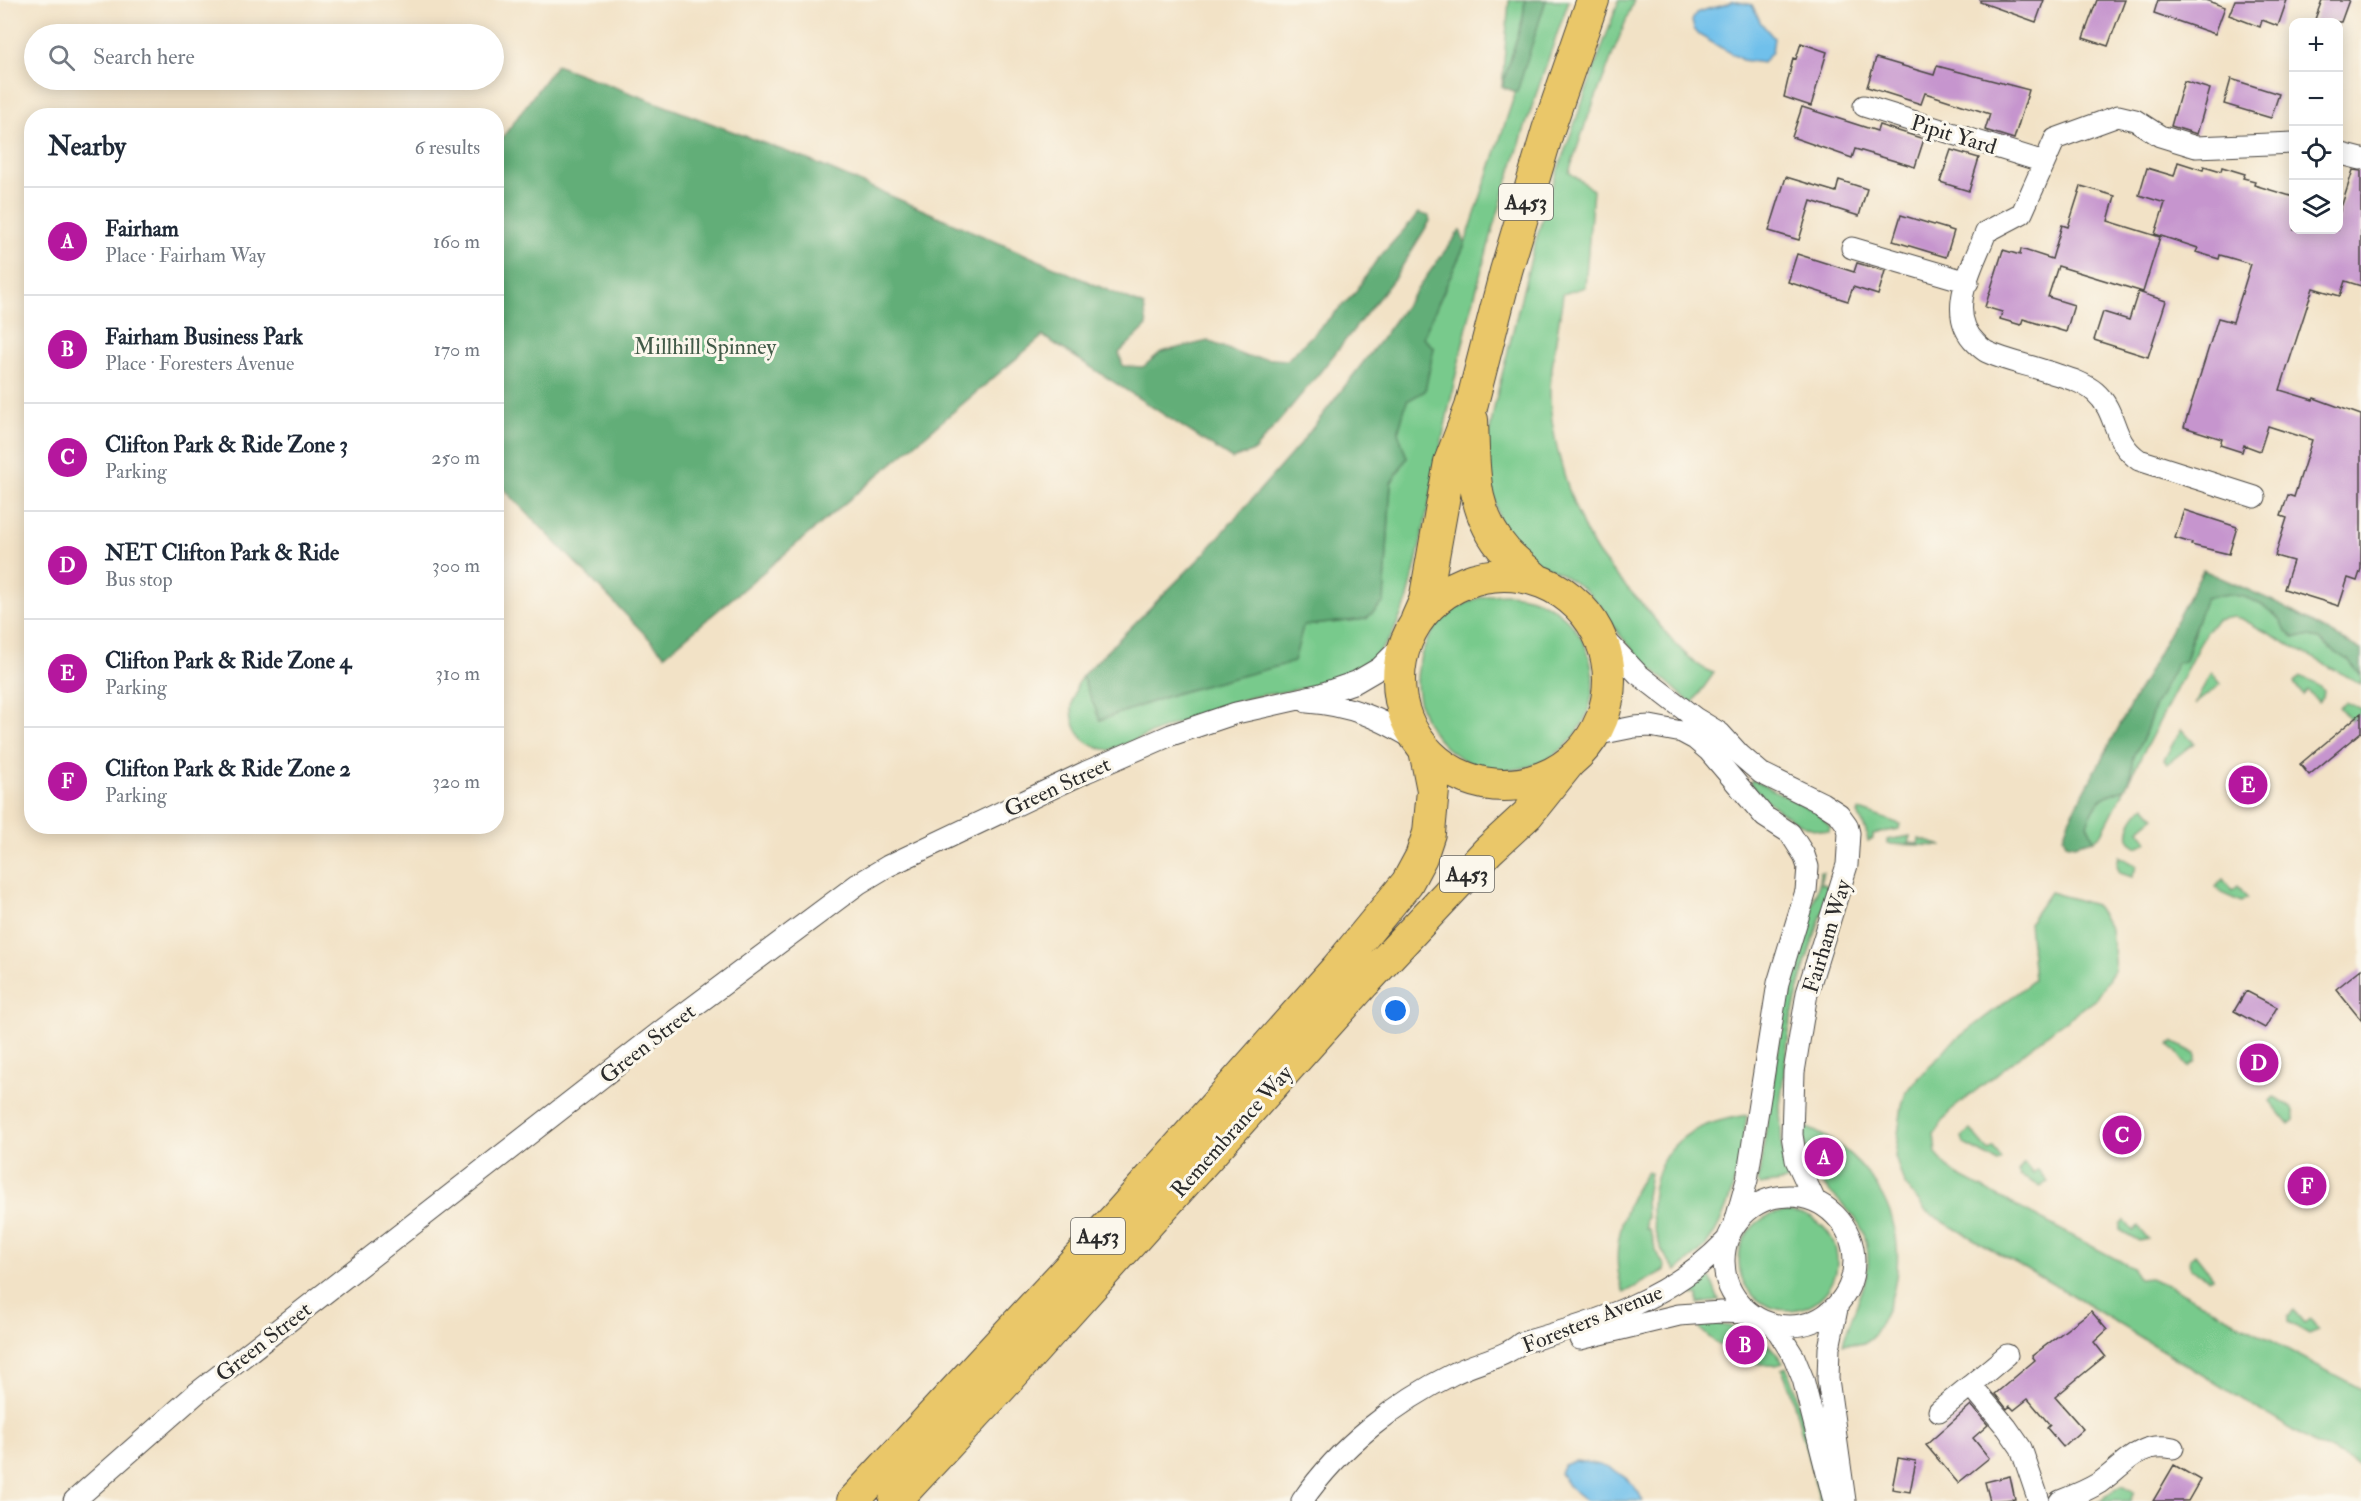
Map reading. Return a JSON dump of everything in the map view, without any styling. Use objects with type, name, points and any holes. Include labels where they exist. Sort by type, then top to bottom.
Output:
[{"type":"highway","name":"A453","points":[[1410,634],[1425,601],[1450,462],[1471,407],[1506,271],[1548,130],[1593,0]]},
{"type":"highway","name":"A453","points":[[1471,407],[1474,473],[1479,506],[1490,530],[1506,552],[1537,580]]},
{"type":"highway","points":[[1510,575],[1537,580],[1556,588],[1573,600],[1598,632],[1607,657],[1610,684],[1605,711],[1594,735],[1568,764],[1541,779],[1510,785],[1479,782],[1450,770],[1422,746],[1408,724],[1400,694],[1400,663],[1410,634],[1432,603],[1455,587],[1481,577],[1510,575]]},
{"type":"highway","name":"Remembrance Way","points":[[853,1501],[1117,1216],[1338,967],[1407,883],[1421,857],[1429,833],[1433,790],[1422,746]]},
{"type":"highway","name":"Remembrance Way","points":[[895,1501],[1004,1384],[1364,983],[1488,851],[1528,814],[1568,764]]},
{"type":"street","name":"Pipit Yard","points":[[1864,106],[2044,162]]},
{"type":"street","points":[[2255,496],[2139,460],[2127,451],[2120,441],[2112,416],[2094,392],[2077,381],[1985,352],[1970,338],[1964,327],[1961,312],[1962,297],[1986,232],[2022,213],[2055,139],[2118,116],[2135,120],[2160,136],[2196,147],[2289,143]]},
{"type":"street","points":[[2343,154],[2361,159]]},
{"type":"street","points":[[1852,248],[1968,282]]},
{"type":"street","name":"Fairham Way","points":[[1598,632],[1638,674],[1688,713],[1720,733],[1761,773],[1835,811],[1843,818],[1849,833],[1847,865],[1807,993],[1794,1072],[1791,1116],[1796,1160],[1815,1201]]},
{"type":"street","name":"Green Street","points":[[74,1501],[198,1392],[665,1028],[858,884],[888,866],[1086,772],[1171,735],[1236,713],[1321,694],[1356,682],[1380,668],[1410,634]]},
{"type":"street","name":"Green Street","points":[[1288,701],[1352,708],[1384,721],[1422,746]]},
{"type":"street","name":"Fairham Way","points":[[1594,735],[1634,727],[1667,728],[1682,732],[1709,751],[1765,817],[1790,833],[1804,855],[1809,877],[1778,983],[1748,1180],[1730,1232]]},
{"type":"street","points":[[1838,1304],[1816,1321],[1788,1327],[1774,1325],[1749,1313],[1737,1302],[1724,1273],[1723,1257],[1730,1232],[1753,1206],[1765,1200],[1790,1196],[1815,1201],[1826,1207],[1849,1235],[1853,1247],[1854,1265],[1851,1283],[1838,1304],[1829,1348],[1828,1379],[1845,1501]]},
{"type":"street","name":"Foresters Avenue","points":[[1302,1501],[1343,1453],[1400,1405],[1458,1371],[1513,1350],[1521,1343],[1591,1322],[1649,1298],[1698,1267],[1730,1232]]},
{"type":"street","name":"Foresters Avenue","points":[[1513,1350],[1524,1353],[1679,1315],[1749,1313]]},
{"type":"street","points":[[1774,1325],[1794,1357],[1803,1379],[1834,1501]]},
{"type":"street","points":[[1939,1411],[2007,1355]]},
{"type":"street","points":[[1971,1385],[2021,1448],[2039,1501]]},
{"type":"street","points":[[2060,1501],[2098,1483],[2143,1449],[2155,1446],[2173,1448]]},
{"type":"green space","points":[[1509,0],[1525,0],[1523,18],[1502,87]]},
{"type":"green space","points":[[1525,0],[1546,0],[1517,92],[1502,87],[1523,18]]},
{"type":"green space","points":[[1546,0],[1569,0],[1526,124],[1487,250],[1457,368],[1407,602],[1391,637],[1375,657],[1355,672],[1312,687],[1252,697],[1213,709],[1110,750],[1096,747],[1086,741],[1078,733],[1072,712],[1076,688],[1082,676],[1100,720],[1177,693],[1293,662],[1303,626],[1366,619],[1384,602],[1391,483],[1407,458],[1398,432],[1423,337],[1465,244]]},
{"type":"green space","points":[[1619,0],[1634,0],[1569,172],[1593,190],[1585,287],[1563,294],[1550,389],[1553,429],[1571,496],[1588,537],[1598,553],[1678,647],[1696,663],[1714,673],[1692,704],[1641,659],[1619,634],[1601,606],[1585,590],[1558,572],[1538,563],[1500,524],[1485,457],[1495,403],[1533,250],[1551,189]]},
{"type":"green space","name":"Millhill Spinney","points":[[556,65],[806,159],[1144,306],[1147,326],[1119,353],[1123,366],[1143,367],[1161,352],[1208,341],[1247,357],[1287,360],[1354,294],[1376,261],[1419,213],[1429,216],[1430,221],[1396,276],[1254,451],[1232,459],[1043,336],[665,655],[504,489],[504,136]]},
{"type":"green space","points":[[1460,230],[1465,244],[1423,337],[1434,348],[1425,391],[1407,401],[1398,432],[1407,458],[1391,483],[1384,602],[1366,619],[1303,626],[1294,662],[1177,693],[1100,720],[1082,676],[1203,555],[1301,443],[1382,338]]},
{"type":"green space","points":[[2203,570],[2273,601],[2361,650],[2361,675],[2348,660],[2319,639],[2294,637],[2286,632],[2281,620],[2260,603],[2228,594],[2206,598],[2191,637],[2185,661],[2177,663],[2155,705],[2143,739],[2133,756],[2130,778],[2125,789],[2110,794],[2097,804],[2087,824],[2094,840],[2074,845],[2066,843],[2063,837],[2069,820]]},
{"type":"green space","points":[[1505,594],[1539,601],[1554,609],[1567,620],[1578,633],[1586,648],[1593,682],[1586,716],[1578,731],[1567,744],[1554,755],[1539,763],[1505,770],[1471,763],[1456,755],[1443,744],[1432,731],[1424,716],[1417,682],[1424,648],[1432,633],[1443,620],[1456,609],[1471,601]]},
{"type":"green space","points":[[2228,594],[2260,603],[2281,620],[2286,632],[2294,637],[2319,639],[2348,660],[2361,675],[2361,684],[2242,619],[2234,617],[2217,620],[2207,630],[2130,778],[2133,756],[2143,739],[2155,705],[2177,662],[2185,661],[2202,605],[2206,598]]},
{"type":"green space","points":[[2211,672],[2221,684],[2195,704]]},
{"type":"green space","points":[[2300,677],[2313,682],[2324,691],[2323,697],[2318,702],[2308,690],[2303,695],[2294,683]]},
{"type":"green space","points":[[2346,702],[2361,709],[2361,713],[2351,721],[2339,707]]},
{"type":"green space","points":[[2181,729],[2194,743],[2167,764],[2164,760]]},
{"type":"green space","points":[[1752,779],[1818,813],[1830,827],[1829,831],[1807,826],[1785,815],[1757,791],[1750,783]]},
{"type":"green space","points":[[2125,789],[2102,833],[2094,840],[2087,824],[2097,804],[2110,794]]},
{"type":"green space","points":[[2145,806],[2155,817],[2139,830],[2148,842],[2137,847],[2130,842],[2129,832],[2134,817]]},
{"type":"green space","points":[[1860,810],[1900,824],[1899,829],[1873,834],[1873,838],[1868,841],[1858,813]]},
{"type":"green space","points":[[1911,836],[1909,843],[1918,844],[1919,839],[1943,846],[1887,844],[1887,840]]},
{"type":"green space","points":[[2119,856],[2137,866],[2132,877],[2120,873],[2117,865]]},
{"type":"green space","points":[[1820,872],[1823,872],[1820,883],[1831,887],[1806,961],[1790,1024],[1780,1106],[1782,1150],[1789,1179],[1760,1185],[1758,1182],[1788,983],[1819,884]]},
{"type":"green space","points":[[2223,879],[2232,891],[2238,886],[2247,898],[2241,902],[2221,893],[2216,887]]},
{"type":"green space","points":[[2050,892],[2095,905],[2111,929],[2115,969],[2097,998],[2055,1028],[1950,1111],[1934,1134],[1936,1154],[1952,1172],[2133,1268],[2140,1279],[2150,1278],[2172,1287],[2361,1389],[2361,1466],[2314,1443],[2070,1294],[1942,1221],[1925,1210],[1904,1183],[1895,1157],[1906,1092],[1950,1044],[2034,980],[2029,922]]},
{"type":"green space","points":[[2173,1042],[2196,1054],[2196,1061],[2188,1067],[2170,1044]]},
{"type":"green space","points":[[2274,1097],[2286,1103],[2293,1111],[2294,1120],[2289,1124],[2270,1101]]},
{"type":"green space","points":[[1747,1115],[1738,1168],[1720,1221],[1702,1250],[1676,1271],[1662,1251],[1653,1220],[1653,1191],[1662,1163],[1669,1151],[1686,1135],[1720,1121]]},
{"type":"green space","points":[[1803,1126],[1828,1138],[1859,1163],[1876,1185],[1890,1212],[1897,1243],[1893,1291],[1889,1306],[1877,1329],[1864,1343],[1843,1344],[1867,1273],[1867,1246],[1857,1221],[1814,1171],[1806,1149]]},
{"type":"green space","points":[[1970,1129],[1989,1151],[1993,1148],[2002,1159],[1998,1162],[1964,1144],[1962,1138]]},
{"type":"green space","points":[[2024,1163],[2033,1174],[2038,1170],[2048,1182],[2040,1186],[2020,1176],[2018,1172]]},
{"type":"green space","points":[[1647,1172],[1650,1173],[1646,1196],[1646,1229],[1649,1229],[1658,1256],[1665,1266],[1664,1271],[1624,1293],[1617,1262],[1621,1230],[1631,1199]]},
{"type":"green space","points":[[1788,1212],[1807,1216],[1822,1227],[1833,1242],[1837,1261],[1833,1280],[1822,1295],[1807,1306],[1788,1310],[1769,1306],[1754,1295],[1743,1280],[1739,1261],[1743,1242],[1754,1227],[1769,1216]]},
{"type":"green space","points":[[2124,1220],[2133,1231],[2139,1227],[2148,1239],[2139,1241],[2120,1230],[2120,1224]]},
{"type":"green space","points":[[2195,1254],[2213,1277],[2209,1279],[2191,1269],[2190,1258]]},
{"type":"green space","points":[[1707,1277],[1711,1279],[1719,1301],[1698,1304],[1698,1295],[1694,1295],[1690,1290]]},
{"type":"green space","points":[[2294,1311],[2304,1323],[2310,1319],[2319,1330],[2309,1334],[2288,1322],[2288,1317]]},
{"type":"green space","points":[[1700,1324],[1725,1325],[1748,1332],[1767,1344],[1783,1363],[1762,1364],[1738,1356],[1707,1336],[1700,1329]]},
{"type":"green space","points":[[1786,1367],[1792,1379],[1825,1501],[1820,1501],[1790,1389],[1782,1369]]},
{"type":"green space","points":[[2123,1485],[2134,1492],[2130,1501],[2099,1501]]},
{"type":"water","points":[[1733,1],[1752,5],[1761,23],[1774,38],[1772,52],[1763,63],[1742,60],[1699,35],[1694,29],[1692,21],[1696,13]]},
{"type":"water","points":[[1575,1461],[1596,1464],[1615,1471],[1631,1483],[1643,1501],[1587,1501],[1569,1487],[1560,1473],[1564,1465]]},
{"type":"building","points":[[1980,0],[2044,0],[2036,22],[1980,2]]},
{"type":"building","points":[[2097,0],[2125,0],[2108,46],[2083,38]]},
{"type":"building","points":[[2158,0],[2205,0],[2225,7],[2215,34],[2154,13]]},
{"type":"building","points":[[2235,0],[2287,0],[2278,26],[2262,20],[2260,27],[2229,15]]},
{"type":"building","points":[[2322,0],[2349,0],[2342,18],[2315,18]]},
{"type":"building","points":[[1801,43],[1827,52],[1811,106],[1784,97],[1793,58],[1796,59]]},
{"type":"building","points":[[1876,58],[1934,75],[1937,66],[2029,90],[2014,139],[1985,130],[1990,114],[1925,93],[1921,104],[1867,87]]},
{"type":"building","points":[[2231,79],[2279,94],[2271,118],[2224,104]]},
{"type":"building","points":[[2184,81],[2210,89],[2197,134],[2171,126]]},
{"type":"building","points":[[1802,107],[1877,131],[1879,125],[1924,139],[1915,167],[1855,149],[1852,158],[1792,137]]},
{"type":"building","points":[[1951,150],[1979,158],[1969,191],[1940,182]]},
{"type":"building","points":[[2178,162],[2203,170],[2204,166],[2221,171],[2222,167],[2245,174],[2243,178],[2255,181],[2254,185],[2289,196],[2289,234],[2343,234],[2343,201],[2353,170],[2361,171],[2361,286],[2345,281],[2340,296],[2313,288],[2280,390],[2313,400],[2314,398],[2361,415],[2361,569],[2357,581],[2348,578],[2339,606],[2284,589],[2293,561],[2275,556],[2287,518],[2281,516],[2288,495],[2294,497],[2312,440],[2268,426],[2260,451],[2244,445],[2242,452],[2220,445],[2222,439],[2184,427],[2218,318],[2233,322],[2251,264],[2220,255],[2219,259],[2196,252],[2198,248],[2155,234],[2165,203],[2139,195],[2147,168],[2174,176]]},
{"type":"building","points":[[1786,177],[1836,192],[1839,180],[1867,189],[1859,216],[1811,201],[1799,240],[1769,231]]},
{"type":"building","points":[[2081,186],[2115,196],[2108,221],[2160,237],[2143,292],[2058,266],[2048,297],[2074,305],[2066,332],[2023,319],[2021,325],[2000,319],[2002,312],[1985,307],[2003,250],[2020,255],[2021,249],[2052,259],[2062,225],[2068,227]]},
{"type":"building","points":[[1901,215],[1954,231],[1946,257],[1893,241]]},
{"type":"building","points":[[1797,254],[1854,272],[1857,263],[1885,271],[1878,295],[1853,287],[1848,301],[1788,282]]},
{"type":"building","points":[[2138,292],[2166,301],[2148,357],[2094,340],[2103,312],[2129,320]]},
{"type":"building","points":[[2184,510],[2237,527],[2229,554],[2191,545],[2192,543],[2175,538]]},
{"type":"building","points":[[2361,713],[2361,732],[2309,775],[2300,764]]},
{"type":"building","points":[[2361,969],[2361,1020],[2336,989]]},
{"type":"building","points":[[2246,991],[2277,1007],[2265,1028],[2234,1011]]},
{"type":"building","points":[[2091,1311],[2107,1330],[2094,1342],[2105,1356],[2055,1397],[2083,1429],[2063,1447],[2047,1428],[2050,1425],[2028,1399],[2014,1410],[2010,1406],[2007,1409],[1995,1394],[2035,1360],[2032,1356]]},
{"type":"building","points":[[1971,1405],[1988,1425],[1973,1438],[1989,1458],[1958,1483],[1926,1445]]},
{"type":"building","points":[[1898,1458],[1916,1461],[1910,1492],[1892,1489]]},
{"type":"building","points":[[2174,1465],[2200,1480],[2188,1501],[2153,1501]]},
{"type":"building","points":[[2010,1476],[2015,1499],[1990,1501],[1985,1482]]},
{"type":"place","name":"Clifton Park & Ride Zone 4","points":[[2248,785]]},
{"type":"place","name":"NET Clifton Park & Ride","points":[[2259,1063]]},
{"type":"place","name":"Clifton Park & Ride Zone 3","points":[[2122,1135]]},
{"type":"place","name":"Fairham","points":[[1824,1157]]},
{"type":"place","name":"Clifton Park & Ride Zone 2","points":[[2307,1186]]},
{"type":"place","name":"Fairham Business Park","points":[[1745,1345]]}]
